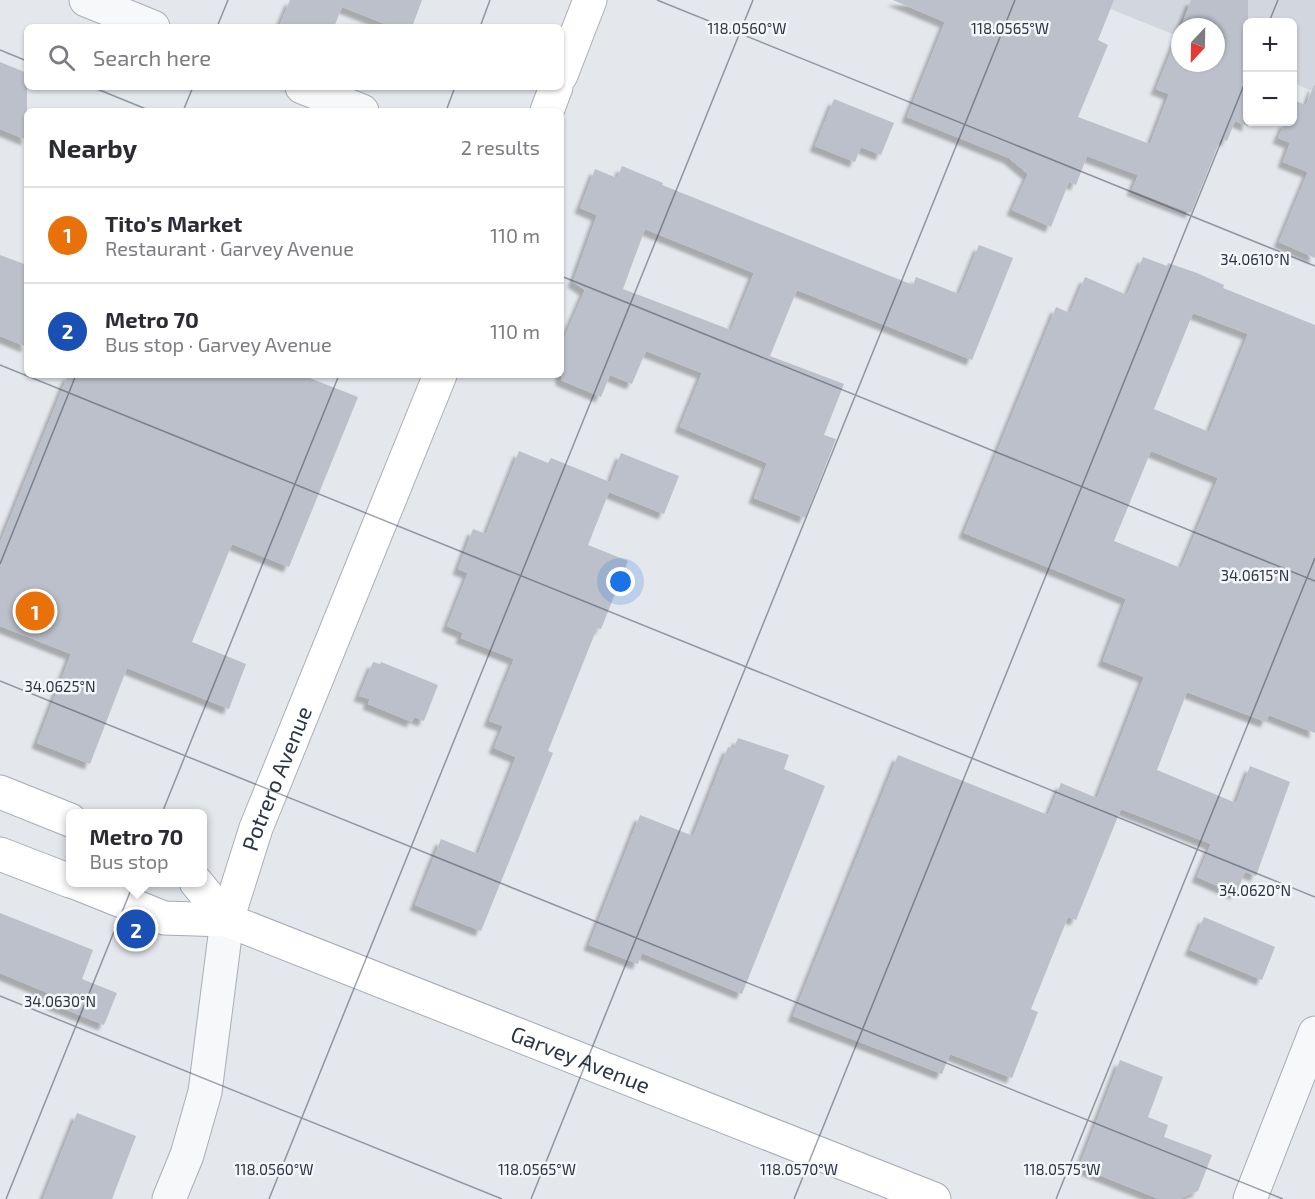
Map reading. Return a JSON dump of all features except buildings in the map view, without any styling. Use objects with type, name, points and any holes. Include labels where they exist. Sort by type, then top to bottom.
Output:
[{"type":"main road","points":[[564,67],[590,0]]},
{"type":"main road","points":[[548,108],[555,90]]},
{"type":"main road","name":"Potrero Avenue","points":[[227,920],[256,828],[439,378]]},
{"type":"main road","points":[[0,792],[66,818]]},
{"type":"main road","name":"Garvey Avenue","points":[[0,854],[66,880]]},
{"type":"main road","name":"Garvey Avenue","points":[[85,887],[164,918],[227,920],[934,1199]]},
{"type":"main road","name":"Garvey Avenue","points":[[200,887],[227,920]]},
{"type":"street","points":[[86,0],[146,24]]},
{"type":"street","points":[[310,90],[354,108]]},
{"type":"street","name":"Potrero Avenue","points":[[169,1199],[187,1155],[205,1092],[227,920]]},
{"type":"street","points":[[1250,1199],[1315,1033]]},
{"type":"shaded area","points":[[1088,0],[1315,0],[1315,92],[1297,85],[1297,18],[1243,18],[1243,24],[1225,25],[1225,18],[1171,18],[1171,33]]},
{"type":"place","name":"Tito's Market","points":[[35,611]]},
{"type":"place","name":"Metro 70","points":[[136,929]]}]
